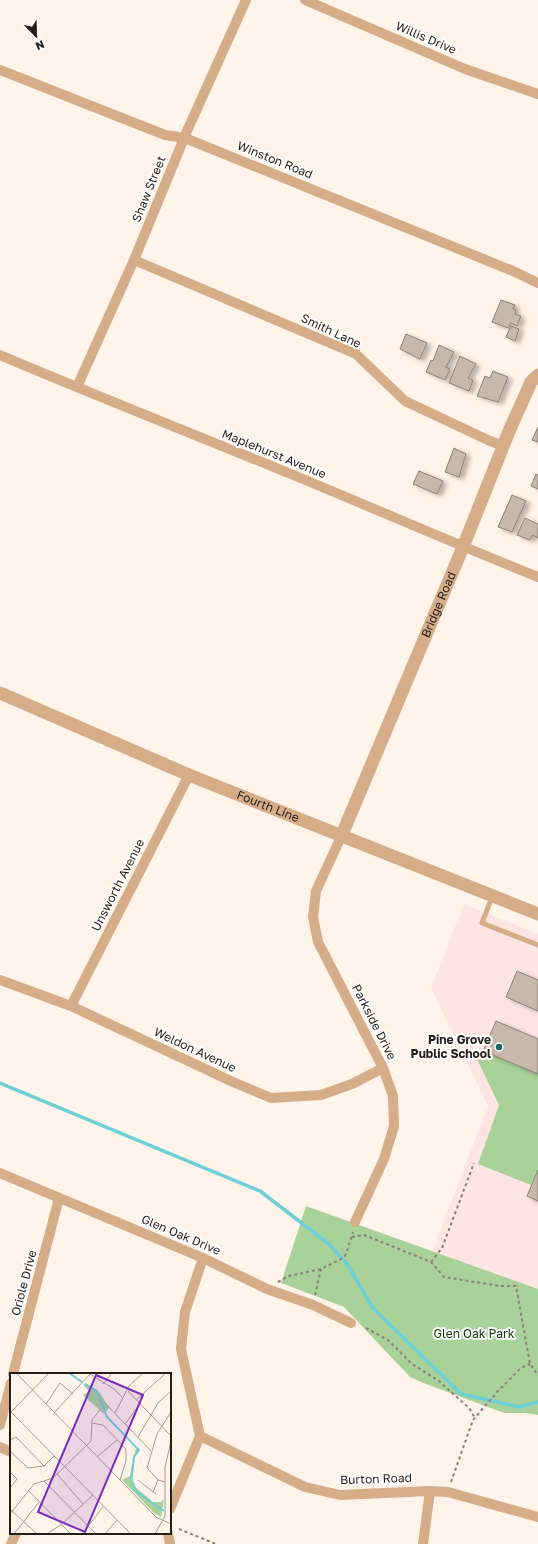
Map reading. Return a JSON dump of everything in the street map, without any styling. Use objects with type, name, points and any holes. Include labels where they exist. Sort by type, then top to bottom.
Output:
[{"type":"street","name":"Shaw Street","points":[[77,387],[134,260],[185,138],[246,0]]},
{"type":"street","name":"Willis Drive","points":[[305,0],[465,69],[538,94]]},
{"type":"street","name":"Winston Road","points":[[0,71],[165,135],[185,138],[455,247],[538,283]]},
{"type":"street","name":"Smith Lane","points":[[134,260],[356,354],[405,401],[490,441],[504,446]]},
{"type":"street","name":"Maplehurst Avenue","points":[[0,355],[538,577]]},
{"type":"street","name":"Bridge Road","points":[[341,837],[531,382],[538,375]]},
{"type":"street","name":"Fourth Line","points":[[0,693],[189,775],[341,837],[538,914]]},
{"type":"street","name":"Unsworth Avenue","points":[[71,1006],[189,775]]},
{"type":"street","name":"Parkside Drive","points":[[341,837],[316,891],[313,917],[318,942],[383,1068],[393,1096],[394,1126],[384,1159],[355,1222]]},
{"type":"street","name":"Weldon Avenue","points":[[0,980],[71,1006],[270,1098],[320,1095],[352,1084],[383,1068]]},
{"type":"street","name":"Glen Oak Drive","points":[[0,1173],[203,1258],[267,1288],[351,1323]]},
{"type":"street","name":"Oriole Drive","points":[[13,1373],[59,1198]]},
{"type":"street","points":[[171,1507],[200,1436],[181,1349],[185,1312],[203,1258]]},
{"type":"street","points":[[0,1425],[10,1387]]},
{"type":"street","name":"Burton Road","points":[[200,1436],[305,1487],[340,1495],[430,1491],[448,1492],[538,1517]]},
{"type":"street","points":[[0,1447],[10,1452]]},
{"type":"street","points":[[423,1544],[430,1491]]},
{"type":"street","points":[[11,1544],[16,1534]]},
{"type":"street","points":[[168,1534],[170,1544]]},
{"type":"lane","points":[[493,896],[482,923],[538,945]]},
{"type":"path","points":[[431,1262],[442,1248],[474,1163]]},
{"type":"path","points":[[267,1288],[289,1276],[321,1269],[343,1258],[352,1236],[355,1222]]},
{"type":"path","points":[[352,1236],[364,1235],[431,1262],[444,1277],[500,1286],[516,1286],[530,1364],[538,1375]]},
{"type":"path","points":[[313,1306],[321,1269]]},
{"type":"path","points":[[366,1328],[388,1340],[412,1364],[439,1381],[469,1408],[475,1418]]},
{"type":"path","points":[[448,1492],[475,1418],[498,1391],[521,1368],[530,1364]]},
{"type":"path","points":[[179,1530],[216,1544]]},
{"type":"shaded area","name":"Pine Grove Public School","points":[[464,904],[538,934],[538,1289],[432,1252],[488,1106],[431,988]]},
{"type":"green space","points":[[483,1051],[538,1074],[538,1170],[531,1185],[478,1164],[499,1105],[474,1053]]},
{"type":"green space","name":"Glen Oak Park","points":[[306,1206],[538,1289],[538,1415],[526,1413],[504,1413],[410,1377],[344,1307],[281,1283]]},
{"type":"building","points":[[501,300],[515,305],[513,309],[516,310],[515,314],[521,316],[517,326],[511,323],[508,328],[492,322]]},
{"type":"building","points":[[511,326],[519,329],[515,341],[506,337]]},
{"type":"building","points":[[406,334],[427,343],[420,359],[400,349]]},
{"type":"building","points":[[439,345],[454,352],[446,367],[450,369],[445,380],[426,372],[431,360],[433,361]]},
{"type":"building","points":[[460,356],[476,364],[468,378],[473,380],[469,391],[449,383]]},
{"type":"building","points":[[493,371],[508,377],[498,402],[477,396],[485,376],[490,378]]},
{"type":"building","points":[[538,427],[538,442],[532,440]]},
{"type":"building","points":[[454,448],[466,454],[459,477],[445,472]]},
{"type":"building","points":[[419,471],[443,481],[437,494],[413,484]]},
{"type":"building","points":[[536,474],[538,475],[538,489],[531,486]]},
{"type":"building","points":[[512,495],[526,501],[512,532],[498,527]]},
{"type":"building","points":[[525,518],[538,524],[538,538],[532,535],[530,540],[517,535]]},
{"type":"building","points":[[517,971],[538,980],[538,1011],[506,997]]},
{"type":"building","name":"Pine Grove Public School","points":[[496,1021],[538,1039],[538,1074],[483,1051]]},
{"type":"building","points":[[538,1170],[538,1201],[527,1196]]},
{"type":"waterway","points":[[0,1083],[260,1191],[329,1244],[347,1264],[373,1308],[461,1394],[520,1407],[538,1402]]},
{"type":"place","name":"Pine Grove Public School","points":[[499,1047]]}]
